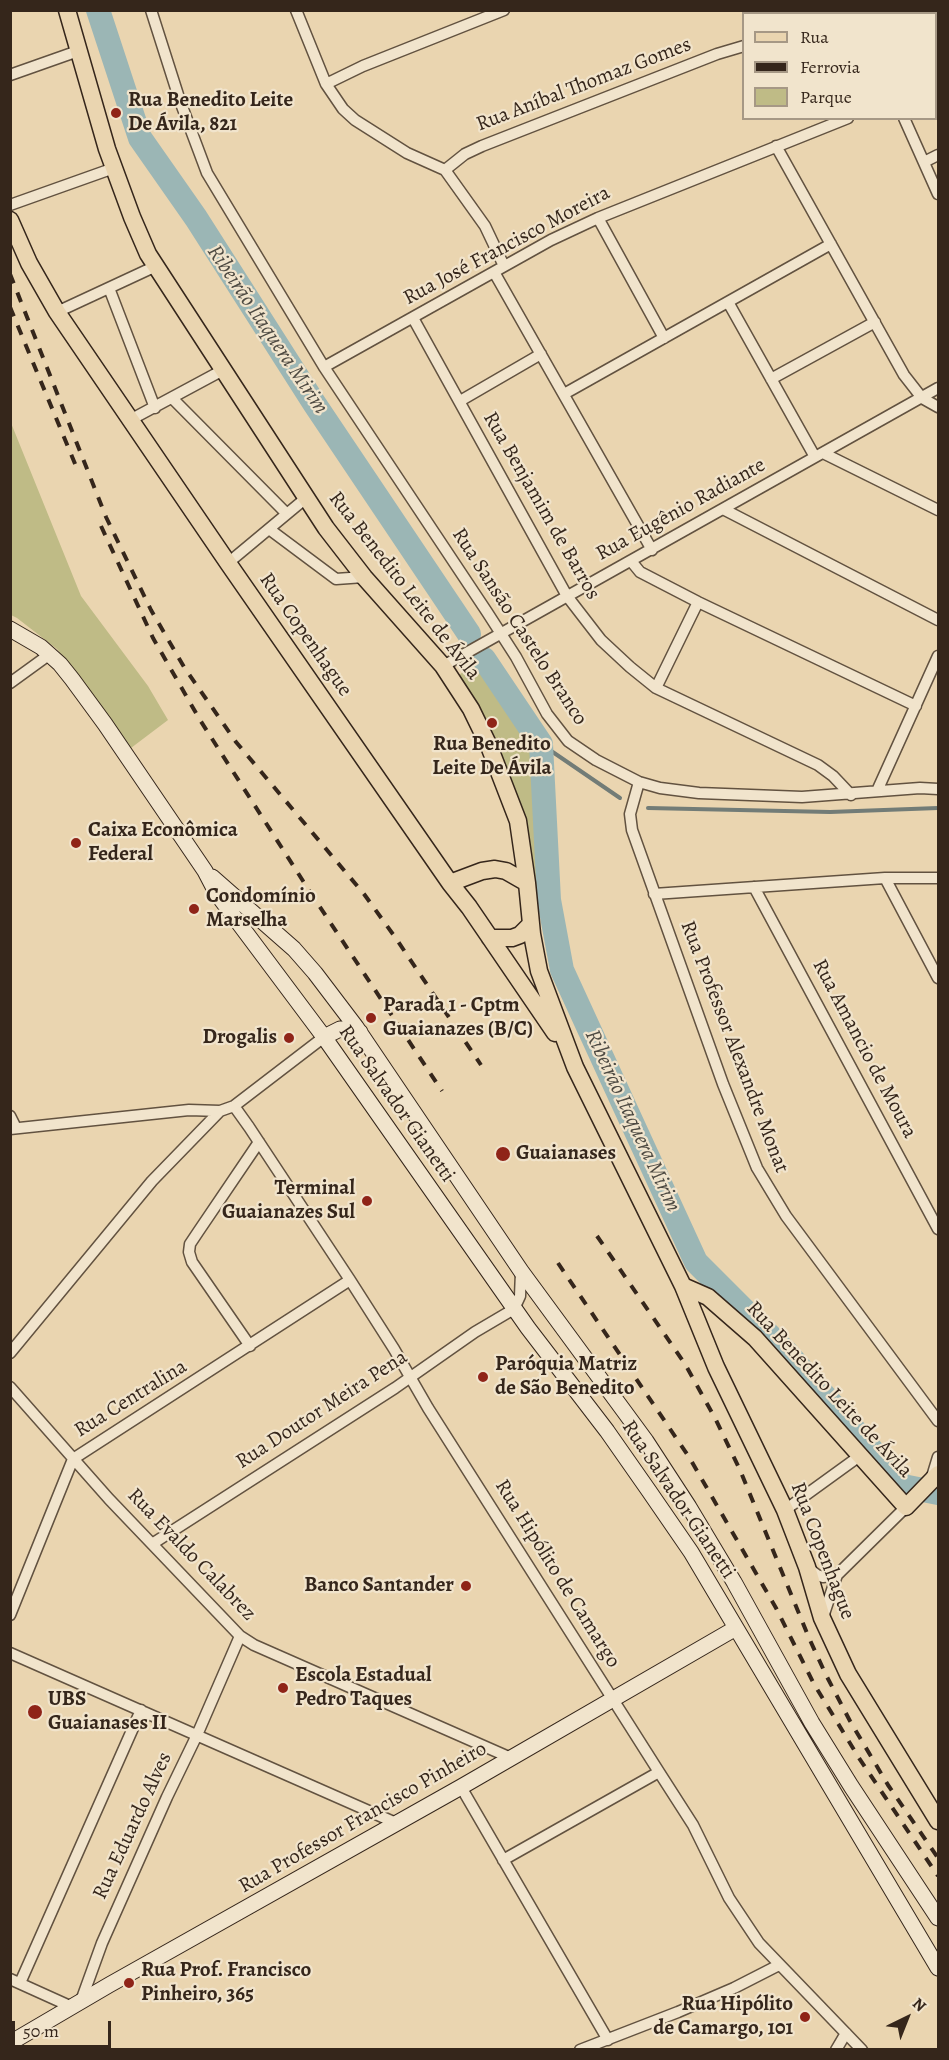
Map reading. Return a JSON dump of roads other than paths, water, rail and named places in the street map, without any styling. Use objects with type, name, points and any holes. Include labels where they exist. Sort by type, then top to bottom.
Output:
[{"type":"main road","name":"Rua Benedito Leite de Ávila","points":[[67,10],[114,168],[148,254],[326,528],[364,577],[444,666],[471,709],[489,746],[518,821],[539,971],[575,1067],[683,1286],[708,1297],[755,1338],[861,1455],[909,1503]]},
{"type":"main road","name":"Rua Copenhague","points":[[10,220],[29,263],[57,312],[228,563],[554,1030],[566,1056],[575,1067]]},
{"type":"main road","name":"Rua Salvador Gianetti","points":[[10,629],[50,654],[72,679],[205,871],[217,894],[324,1037],[514,1309],[607,1431],[649,1491],[691,1552],[939,1968]]},
{"type":"main road","points":[[450,883],[495,869],[506,871],[527,883]]},
{"type":"main road","name":"Rua Salvador Gianetti","points":[[205,871],[294,949],[360,1032],[521,1271],[646,1441],[734,1582],[812,1723],[939,1918]]},
{"type":"main road","points":[[469,907],[477,873]]},
{"type":"main road","points":[[490,938],[512,938],[531,924]]},
{"type":"main road","points":[[324,1037],[340,1029],[360,1032]]},
{"type":"main road","name":"Rua Copenhague","points":[[683,1286],[716,1367],[785,1510],[807,1567],[822,1618],[848,1674],[939,1821]]},
{"type":"main road","points":[[909,1503],[931,1481]]},
{"type":"main road","name":"Rua Professor Francisco Pinheiro","points":[[10,2043],[461,1788],[736,1628]]},
{"type":"street","name":"Rua Sansão Castelo Branco","points":[[151,10],[180,101],[207,173],[324,366],[547,714],[568,741],[596,760],[639,782],[660,788],[699,793],[802,797],[939,789]]},
{"type":"street","points":[[296,10],[326,84],[343,109],[355,120],[407,153],[445,170],[485,226],[504,266]]},
{"type":"street","points":[[326,84],[363,66],[504,10]]},
{"type":"street","name":"Rua Aníbal Thomaz Gomes","points":[[445,170],[465,154],[482,146],[689,65],[742,47]]},
{"type":"street","points":[[10,75],[78,51]]},
{"type":"street","name":"Rua José Francisco Moreira","points":[[324,366],[552,240],[598,218],[843,120]]},
{"type":"street","points":[[905,120],[939,194]]},
{"type":"street","points":[[776,146],[904,375],[921,398],[939,407]]},
{"type":"street","points":[[924,162],[939,155]]},
{"type":"street","points":[[10,205],[114,168]]},
{"type":"street","points":[[598,218],[664,338]]},
{"type":"street","points":[[564,394],[831,244]]},
{"type":"street","points":[[57,312],[156,266]]},
{"type":"street","points":[[494,272],[652,550]]},
{"type":"street","points":[[109,288],[155,408]]},
{"type":"street","points":[[728,302],[771,379],[819,455],[939,510]]},
{"type":"street","name":"Rua Benjamim de Barros","points":[[413,318],[567,596],[601,640],[656,688],[818,765],[833,776],[850,795]]},
{"type":"street","points":[[771,379],[875,322]]},
{"type":"street","points":[[460,401],[541,354]]},
{"type":"street","points":[[130,420],[223,370]]},
{"type":"street","name":"Rua Eugênio Radiante","points":[[444,666],[939,388]]},
{"type":"street","points":[[172,398],[286,513]]},
{"type":"street","points":[[228,563],[306,498]]},
{"type":"street","points":[[723,509],[939,620]]},
{"type":"street","points":[[269,529],[336,579],[364,577]]},
{"type":"street","points":[[631,561],[640,572],[698,602],[916,706]]},
{"type":"street","points":[[656,688],[698,602]]},
{"type":"street","points":[[10,683],[50,654]]},
{"type":"street","points":[[877,791],[939,656]]},
{"type":"street","name":"Rua Professor Alexandre Monat","points":[[639,782],[630,813],[632,830],[723,1084],[757,1168],[786,1216],[939,1421]]},
{"type":"street","points":[[654,894],[885,878],[939,878]]},
{"type":"street","points":[[885,878],[939,978]]},
{"type":"street","name":"Rua Amancio de Moura","points":[[754,887],[939,1229]]},
{"type":"street","points":[[10,1116],[13,1128],[189,1110],[220,1111],[234,1106],[324,1037]]},
{"type":"street","name":"Rua Hipólito de Camargo","points":[[234,1106],[350,1280],[693,1825],[729,1898],[759,1943],[862,2049]]},
{"type":"street","points":[[10,1353],[152,1181],[220,1111]]},
{"type":"street","points":[[250,1346],[192,1262],[189,1252],[190,1244],[259,1142]]},
{"type":"street","points":[[514,1309],[520,1296],[521,1271]]},
{"type":"street","name":"Rua Centralina","points":[[10,1615],[73,1459],[350,1280]]},
{"type":"street","name":"Rua Doutor Meira Pena","points":[[152,1544],[475,1332],[514,1309]]},
{"type":"street","name":"Rua Evaldo Calabrez","points":[[10,1387],[73,1459],[240,1636],[265,1650],[511,1758]]},
{"type":"street","points":[[785,1510],[861,1455]]},
{"type":"street","points":[[931,1481],[939,1457]]},
{"type":"street","points":[[807,1567],[817,1575],[829,1578],[837,1575],[909,1503]]},
{"type":"street","points":[[822,1618],[837,1575]]},
{"type":"street","name":"Rua Eduardo Alves","points":[[77,2004],[102,1943],[240,1636]]},
{"type":"street","points":[[10,1653],[396,1823]]},
{"type":"street","points":[[77,2004],[15,1981],[141,1710]]},
{"type":"street","points":[[503,1860],[659,1772]]},
{"type":"street","points":[[461,1788],[608,2040]]},
{"type":"street","points":[[580,2049],[608,2040],[734,1988],[779,1965]]},
{"type":"street","points":[[836,2049],[846,2033]]},
{"type":"waterway","name":"Ribeirão Itaquera Mirim","points":[[98,10],[140,138],[196,218],[314,403],[469,634]]},
{"type":"waterway","name":"Ribeirão Itaquera Mirim","points":[[484,659],[541,744],[549,900],[562,970],[696,1262],[787,1353],[903,1486],[938,1493]]},
{"type":"waterway","points":[[541,744],[620,798]]},
{"type":"waterway","points":[[648,808],[830,812],[938,808]]},
{"type":"railway","points":[[10,274],[106,517],[151,610],[184,667],[236,742],[364,894],[481,1065]]},
{"type":"railway","points":[[10,307],[78,471]]},
{"type":"railway","points":[[101,526],[153,638],[200,720],[312,895],[442,1091]]},
{"type":"railway","points":[[597,1236],[685,1364],[716,1420],[740,1470],[826,1675],[888,1785],[938,1858]]},
{"type":"railway","points":[[558,1263],[689,1457],[776,1608],[814,1684],[859,1758],[938,1876]]},
{"type":"place","name":"Rua Benedito Leite De Ávila, 821","points":[[116,113]]},
{"type":"place","name":"Rua Benedito Leite De Ávila","points":[[492,723]]},
{"type":"place","name":"Caixa Econômica Federal","points":[[76,843]]},
{"type":"place","name":"Condomínio Marselha","points":[[194,909]]},
{"type":"place","name":"Parada 1 - Cptm Guaianazes (B/C)","points":[[371,1018]]},
{"type":"place","name":"Drogalis","points":[[289,1038]]},
{"type":"place","name":"Guaianases","points":[[503,1154]]},
{"type":"place","name":"Terminal Guaianazes Sul","points":[[367,1201]]},
{"type":"place","name":"Paróquia Matriz de São Benedito","points":[[483,1377]]},
{"type":"place","name":"Banco Santander","points":[[466,1586]]},
{"type":"place","name":"Escola Estadual Pedro Taques","points":[[283,1688]]},
{"type":"place","name":"UBS Guaianases II","points":[[35,1712]]},
{"type":"place","name":"Rua Prof. Francisco Pinheiro, 365","points":[[129,1983]]},
{"type":"place","name":"Rua Hipólito de Camargo, 101","points":[[805,2017]]}]
